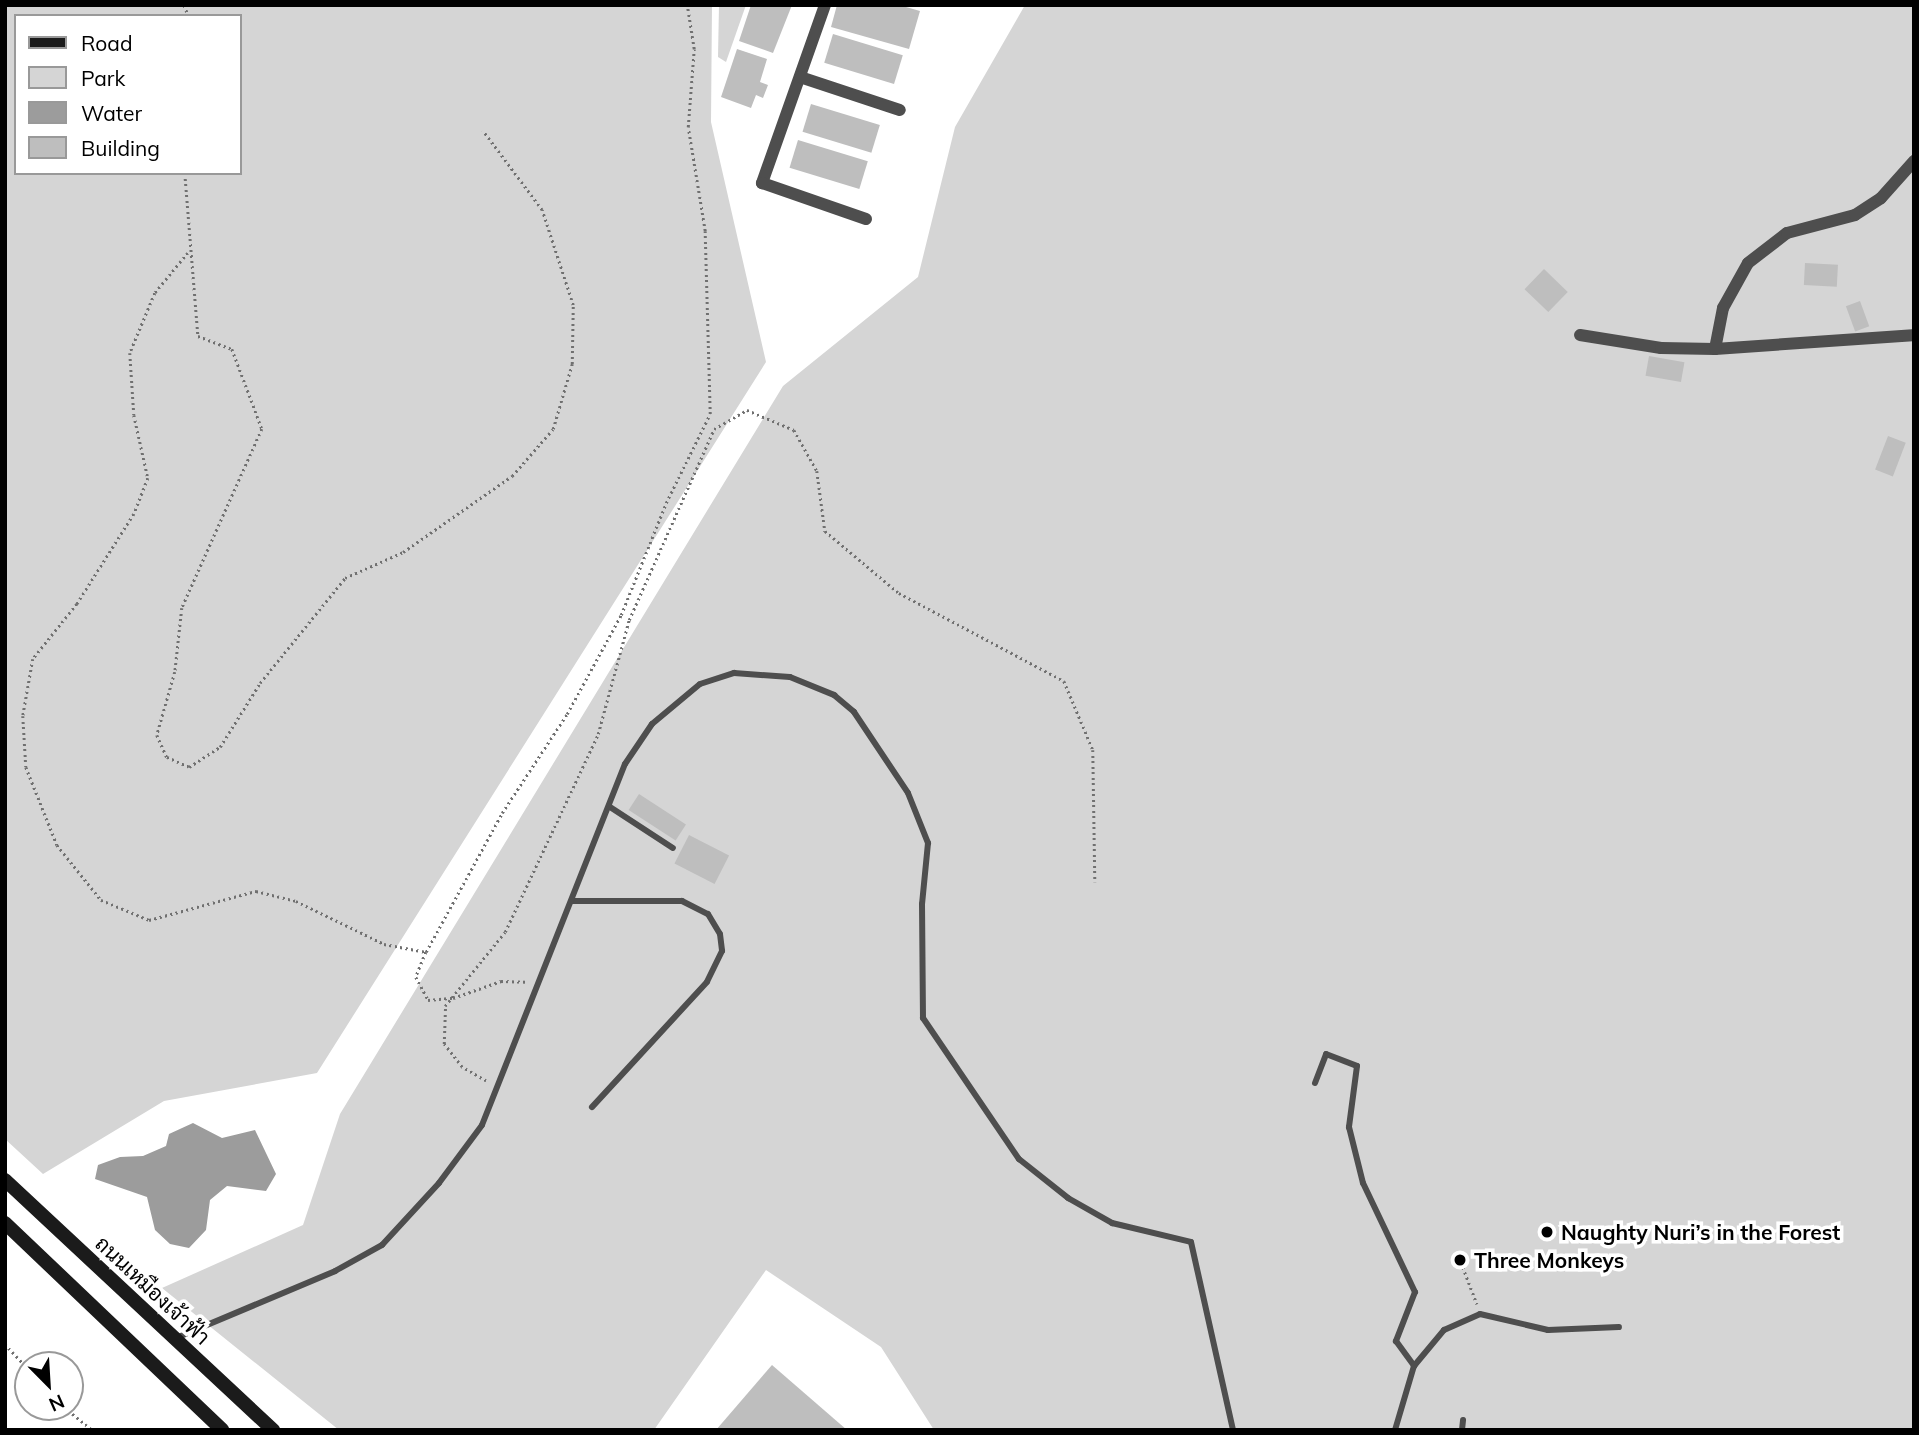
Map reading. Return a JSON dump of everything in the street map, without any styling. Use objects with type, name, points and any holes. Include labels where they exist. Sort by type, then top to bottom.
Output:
[{"type":"street","points":[[825,5],[762,183],[866,219]]},
{"type":"street","points":[[800,77],[900,110]]},
{"type":"street","points":[[1715,349],[1723,308],[1748,263],[1787,233],[1855,215],[1881,198],[1914,161]]},
{"type":"street","points":[[1580,335],[1661,348],[1715,349],[1913,335]]},
{"type":"street","name":"ถนนเหมืองเจ้าฟ้า","points":[[5,1180],[273,1430]]},
{"type":"street","points":[[5,1223],[222,1430]]},
{"type":"lane","points":[[174,1339],[335,1271],[382,1245],[439,1183],[482,1125],[625,764],[652,724],[701,684],[734,673],[790,677],[834,695],[854,712],[908,793],[928,843],[922,904],[923,1018],[1019,1159],[1068,1198],[1112,1223],[1191,1242],[1233,1430]]},
{"type":"lane","points":[[610,807],[673,848]]},
{"type":"lane","points":[[572,901],[682,901],[708,914],[720,934],[722,951],[707,982],[592,1107]]},
{"type":"lane","points":[[1315,1083],[1326,1054],[1357,1066],[1349,1127],[1363,1183],[1415,1292],[1396,1341],[1414,1366]]},
{"type":"lane","points":[[1395,1430],[1414,1366],[1444,1330],[1480,1314],[1548,1330],[1619,1327]]},
{"type":"lane","points":[[1462,1420],[1462,1430]]},
{"type":"path","points":[[540,983],[501,981],[453,998],[428,1000],[416,977],[426,952],[502,813],[567,714],[621,615],[666,503],[710,414],[705,231],[688,127],[694,49],[687,5]]},
{"type":"path","points":[[185,175],[198,336],[232,349],[262,429],[182,608],[175,672],[157,735],[166,757],[189,767],[220,747],[260,683],[345,578],[403,552],[512,477],[554,429],[572,364],[573,305],[542,210],[483,131]]},
{"type":"path","points":[[190,251],[155,292],[130,353],[134,415],[148,478],[134,513],[76,604],[33,659],[23,716],[26,767],[57,845],[101,900],[149,920],[256,891],[296,901],[384,944],[426,952]]},
{"type":"path","points":[[498,1088],[462,1067],[444,1044],[445,1006],[505,932],[598,734],[629,620],[714,429],[747,410],[794,429],[817,471],[825,531],[900,593],[1064,681],[1093,750],[1095,882]]},
{"type":"path","points":[[1461,1262],[1480,1314]]},
{"type":"green space","points":[[5,5],[712,5],[711,122],[766,362],[317,1073],[164,1101],[43,1174],[5,1139]]},
{"type":"green space","points":[[719,5],[746,5],[726,62],[718,57]]},
{"type":"green space","points":[[1025,5],[1914,5],[1914,1430],[934,1430],[881,1347],[766,1270],[654,1430],[339,1430],[162,1288],[303,1225],[340,1114],[783,386],[918,277],[955,127]]},
{"type":"water","points":[[193,1123],[222,1138],[255,1130],[276,1174],[266,1191],[227,1186],[210,1200],[206,1230],[189,1248],[170,1244],[155,1230],[147,1197],[95,1179],[98,1165],[120,1157],[143,1156],[166,1146],[169,1134]]},
{"type":"building","points":[[751,5],[792,5],[773,53],[739,41]]},
{"type":"building","points":[[837,5],[899,5],[920,11],[909,49],[831,27]]},
{"type":"building","points":[[833,34],[903,55],[894,84],[824,63]]},
{"type":"building","points":[[737,49],[767,59],[760,82],[768,85],[763,98],[756,95],[751,108],[721,97]]},
{"type":"building","points":[[811,104],[880,125],[871,153],[803,132]]},
{"type":"building","points":[[798,140],[868,161],[859,189],[790,168]]},
{"type":"building","points":[[1805,263],[1838,265],[1837,287],[1804,285]]},
{"type":"building","points":[[1544,269],[1568,292],[1548,312],[1525,289]]},
{"type":"building","points":[[1860,301],[1869,326],[1855,332],[1846,306]]},
{"type":"building","points":[[1649,356],[1684,362],[1681,382],[1646,376]]},
{"type":"building","points":[[1888,436],[1906,443],[1893,476],[1875,470]]},
{"type":"building","points":[[639,794],[686,824],[676,840],[629,810]]},
{"type":"building","points":[[689,835],[729,855],[715,884],[674,864]]},
{"type":"building","points":[[772,1365],[847,1430],[716,1430]]},
{"type":"place","name":"Naughty Nuri’s in the Forest","points":[[1547,1232]]},
{"type":"place","name":"Three Monkeys","points":[[1460,1260]]}]
